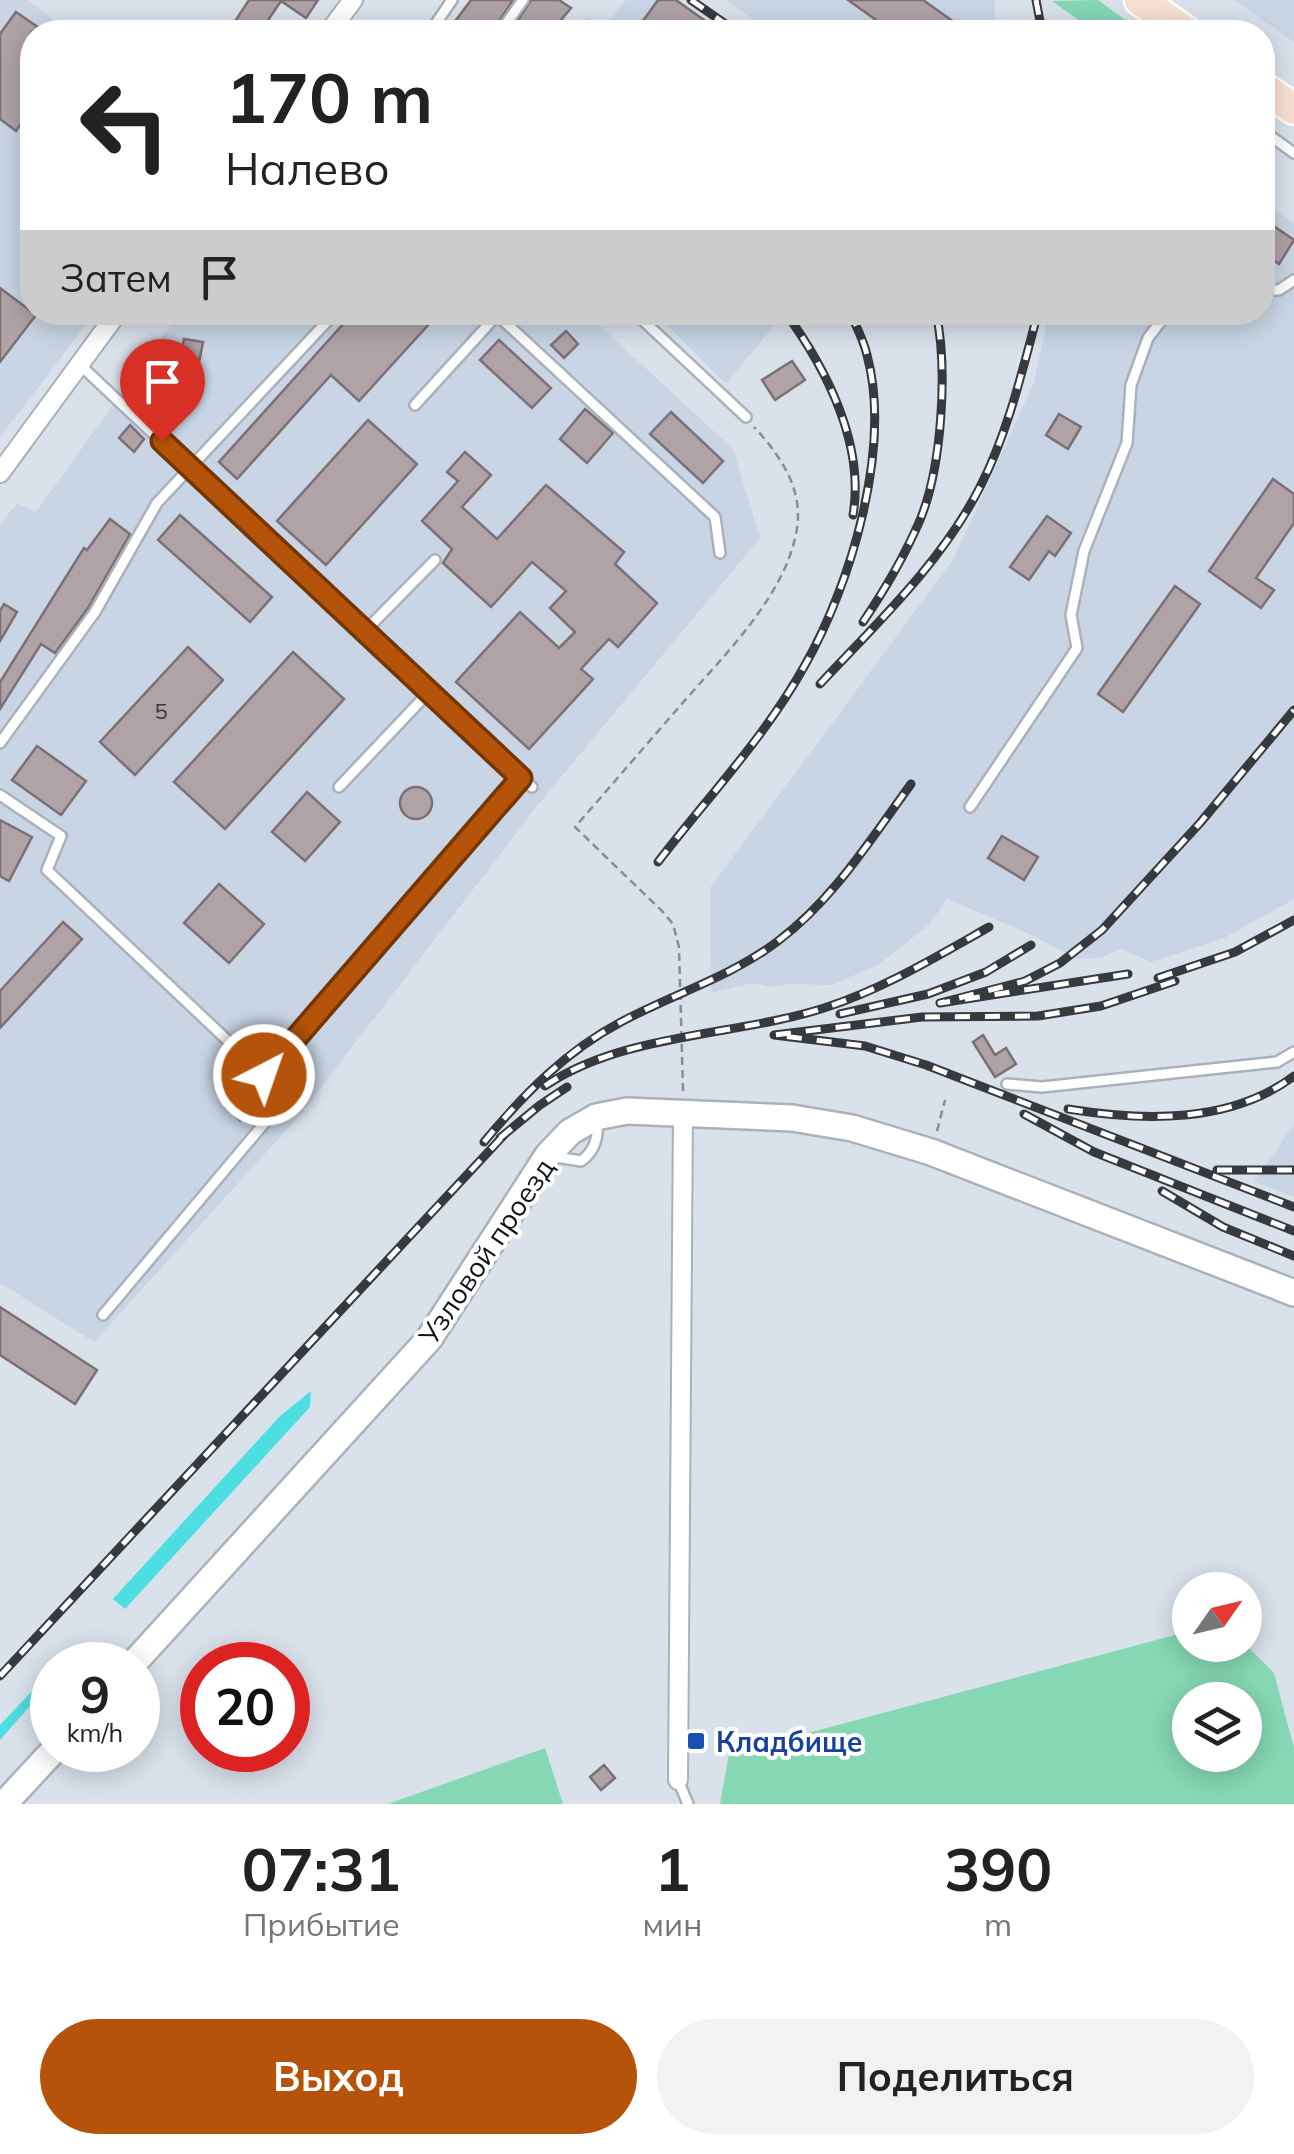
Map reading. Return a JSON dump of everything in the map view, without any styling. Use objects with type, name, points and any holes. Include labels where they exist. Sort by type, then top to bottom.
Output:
[{"type":"main road","points":[[1140,0],[1169,20]]},
{"type":"street","points":[[0,472],[108,325]]},
{"type":"street","name":"Узловой проезд","points":[[153,1642],[429,1339],[548,1156],[570,1132],[596,1117],[627,1110],[792,1118],[852,1128],[931,1152],[1294,1293]]},
{"type":"street","points":[[678,1780],[683,1113]]},
{"type":"street","points":[[4,1804],[34,1772]]},
{"type":"lane","points":[[1275,115],[1294,153]]},
{"type":"lane","points":[[0,743],[96,612],[157,502],[324,325]]},
{"type":"lane","points":[[415,405],[486,325]]},
{"type":"lane","points":[[508,325],[715,517],[720,553]]},
{"type":"lane","points":[[648,325],[746,417]]},
{"type":"lane","points":[[970,808],[1077,648],[1070,615],[1084,551],[1127,443],[1132,385],[1148,338],[1158,325]]},
{"type":"lane","points":[[79,364],[532,787]]},
{"type":"lane","points":[[365,632],[435,560]]},
{"type":"lane","points":[[338,786],[429,692]]},
{"type":"lane","points":[[264,1075],[521,778]]},
{"type":"lane","points":[[0,795],[61,836],[47,870],[288,1095],[103,1315]]},
{"type":"lane","points":[[1007,1084],[1042,1087],[1277,1062],[1294,1052]]},
{"type":"lane","points":[[678,1780],[688,1804]]},
{"type":"path","points":[[683,1113],[679,947],[673,924],[575,827],[751,624],[788,563],[798,527],[796,491],[776,450],[746,417]]},
{"type":"path","points":[[931,1152],[945,1100]]},
{"type":"shaded area","points":[[0,0],[28,0],[53,20],[20,20],[20,325],[86,325],[0,437]]},
{"type":"shaded area","points":[[625,0],[672,0],[699,20],[611,20]]},
{"type":"shaded area","points":[[726,0],[994,0],[995,20],[755,20]]},
{"type":"shaded area","points":[[1234,0],[1294,0],[1294,42],[1275,29],[1275,20],[1263,20]]},
{"type":"shaded area","points":[[1275,209],[1294,224],[1294,899],[1224,938],[1151,962],[1122,949],[1100,958],[1077,959],[947,899],[930,924],[878,965],[831,985],[772,987],[753,983],[711,993],[710,888],[953,560],[1034,382],[1046,325],[1275,325]]},
{"type":"shaded area","points":[[170,325],[599,325],[733,449],[760,538],[537,806],[300,1115],[94,1342],[0,1283],[0,525],[17,503],[36,512]]},
{"type":"shaded area","points":[[667,325],[774,325],[726,384]]},
{"type":"shaded area","points":[[1294,1124],[1294,1197],[1254,1182]]},
{"type":"green space","points":[[1098,0],[1126,20],[1078,20],[1052,1]]},
{"type":"green space","points":[[1172,1636],[1172,1662],[1262,1661],[1274,1673],[1294,1748],[1294,1804],[720,1804],[729,1754]]},
{"type":"green space","points":[[545,1748],[563,1804],[388,1804]]},
{"type":"water","points":[[311,1391],[310,1407],[125,1609],[113,1599],[279,1417]]},
{"type":"water","points":[[30,1693],[30,1706],[0,1740],[0,1725]]},
{"type":"building","points":[[249,0],[318,0],[306,18],[281,1],[268,20],[236,20]]},
{"type":"building","points":[[471,0],[513,0],[500,20],[456,20]]},
{"type":"building","points":[[531,0],[559,0],[571,8],[561,20],[518,20]]},
{"type":"building","points":[[658,0],[676,0],[704,20],[644,20]]},
{"type":"building","points":[[848,0],[923,0],[951,20],[876,20]]},
{"type":"building","points":[[16,12],[28,20],[20,20],[20,125],[16,131],[0,119],[0,34]]},
{"type":"building","points":[[1275,227],[1294,240],[1279,264],[1275,261]]},
{"type":"building","points":[[0,288],[20,303],[20,325],[28,325],[0,362]]},
{"type":"building","points":[[342,325],[428,325],[359,401],[331,375],[237,479],[219,462]]},
{"type":"building","points":[[566,331],[578,344],[564,358],[551,345]]},
{"type":"building","points":[[184,339],[203,342],[196,377],[177,373]]},
{"type":"building","points":[[499,340],[551,388],[532,408],[480,360]]},
{"type":"building","points":[[792,361],[805,380],[775,400],[762,380]]},
{"type":"building","points":[[585,409],[613,433],[587,463],[560,439]]},
{"type":"building","points":[[671,412],[723,461],[703,483],[650,434]]},
{"type":"building","points":[[1059,414],[1081,427],[1068,449],[1046,435]]},
{"type":"building","points":[[368,420],[417,464],[326,565],[277,521]]},
{"type":"building","points":[[130,425],[144,439],[134,452],[119,438]]},
{"type":"building","points":[[465,452],[491,475],[462,507],[497,539],[546,485],[624,552],[615,564],[657,603],[618,647],[609,639],[581,669],[593,679],[529,749],[456,682],[520,612],[559,648],[575,632],[550,608],[566,591],[532,562],[491,607],[443,563],[452,549],[422,521],[458,481],[447,472]]},
{"type":"building","points":[[1273,479],[1294,494],[1294,523],[1256,578],[1274,590],[1261,608],[1209,571]]},
{"type":"building","points":[[180,515],[272,597],[250,622],[158,540]]},
{"type":"building","points":[[1047,516],[1071,533],[1055,556],[1049,551],[1029,580],[1010,567]]},
{"type":"building","points":[[110,519],[130,534],[88,608],[55,653],[41,644],[0,709],[0,682],[84,548],[87,550]]},
{"type":"building","points":[[1175,586],[1200,604],[1123,712],[1098,694]]},
{"type":"building","points":[[4,604],[17,612],[0,641],[0,611]]},
{"type":"building","points":[[188,647],[223,680],[135,775],[100,742]]},
{"type":"building","points":[[293,652],[344,699],[225,829],[174,782]]},
{"type":"building","points":[[37,746],[86,781],[61,815],[12,780]]},
{"type":"building","points":[[416,787],[427,792],[432,803],[427,814],[416,819],[405,814],[400,803],[405,792]]},
{"type":"building","points":[[307,792],[340,822],[305,861],[272,832]]},
{"type":"building","points":[[0,820],[32,837],[9,881],[0,876]]},
{"type":"building","points":[[1002,836],[1038,857],[1024,880],[988,858]]},
{"type":"building","points":[[219,884],[264,924],[229,963],[184,923]]},
{"type":"building","points":[[63,922],[82,939],[0,1028],[0,991]]},
{"type":"building","points":[[983,1035],[995,1055],[1006,1048],[1016,1064],[995,1077],[973,1042]]},
{"type":"building","points":[[243,1090],[257,1102],[240,1120],[226,1108]]},
{"type":"building","points":[[0,1307],[97,1370],[75,1404],[0,1355]]},
{"type":"building","points":[[604,1765],[615,1778],[601,1790],[590,1777]]},
{"type":"railway","points":[[691,0],[720,20]]},
{"type":"railway","points":[[1036,0],[1040,20]]},
{"type":"railway","points":[[794,325],[828,382],[848,434],[855,488],[853,515]]},
{"type":"railway","points":[[658,862],[772,717],[805,665],[838,595],[863,514],[874,431],[867,355],[856,325]]},
{"type":"railway","points":[[863,622],[894,572],[927,498],[941,418],[938,325]]},
{"type":"railway","points":[[820,684],[907,591],[965,514],[999,445],[1034,325]]},
{"type":"railway","points":[[1128,974],[940,1003],[1025,981],[1060,963],[1102,930],[1200,823],[1294,710]]},
{"type":"railway","points":[[484,1142],[530,1091],[582,1046],[621,1022],[741,965],[798,925],[850,868],[911,784]]},
{"type":"railway","points":[[1158,978],[1235,952],[1294,920]]},
{"type":"railway","points":[[545,1086],[609,1055],[824,1008],[909,972],[989,927]]},
{"type":"railway","points":[[840,1014],[928,994],[986,972],[1031,945]]},
{"type":"railway","points":[[1175,981],[1101,1006],[1038,1016],[922,1017],[774,1035],[865,1046],[926,1065],[1294,1207]]},
{"type":"railway","points":[[1068,1109],[1126,1116],[1214,1111],[1269,1092],[1294,1076]]},
{"type":"railway","points":[[500,1138],[567,1087]]},
{"type":"railway","points":[[1024,1114],[1094,1152],[1294,1231]]},
{"type":"railway","points":[[0,1676],[504,1135]]},
{"type":"railway","points":[[1217,1170],[1294,1170]]},
{"type":"railway","points":[[1162,1191],[1223,1227],[1294,1256]]},
{"type":"place","name":"Кладбище","points":[[696,1741]]},
{"type":"route","points":[[162,441],[521,778],[264,1075]]}]
